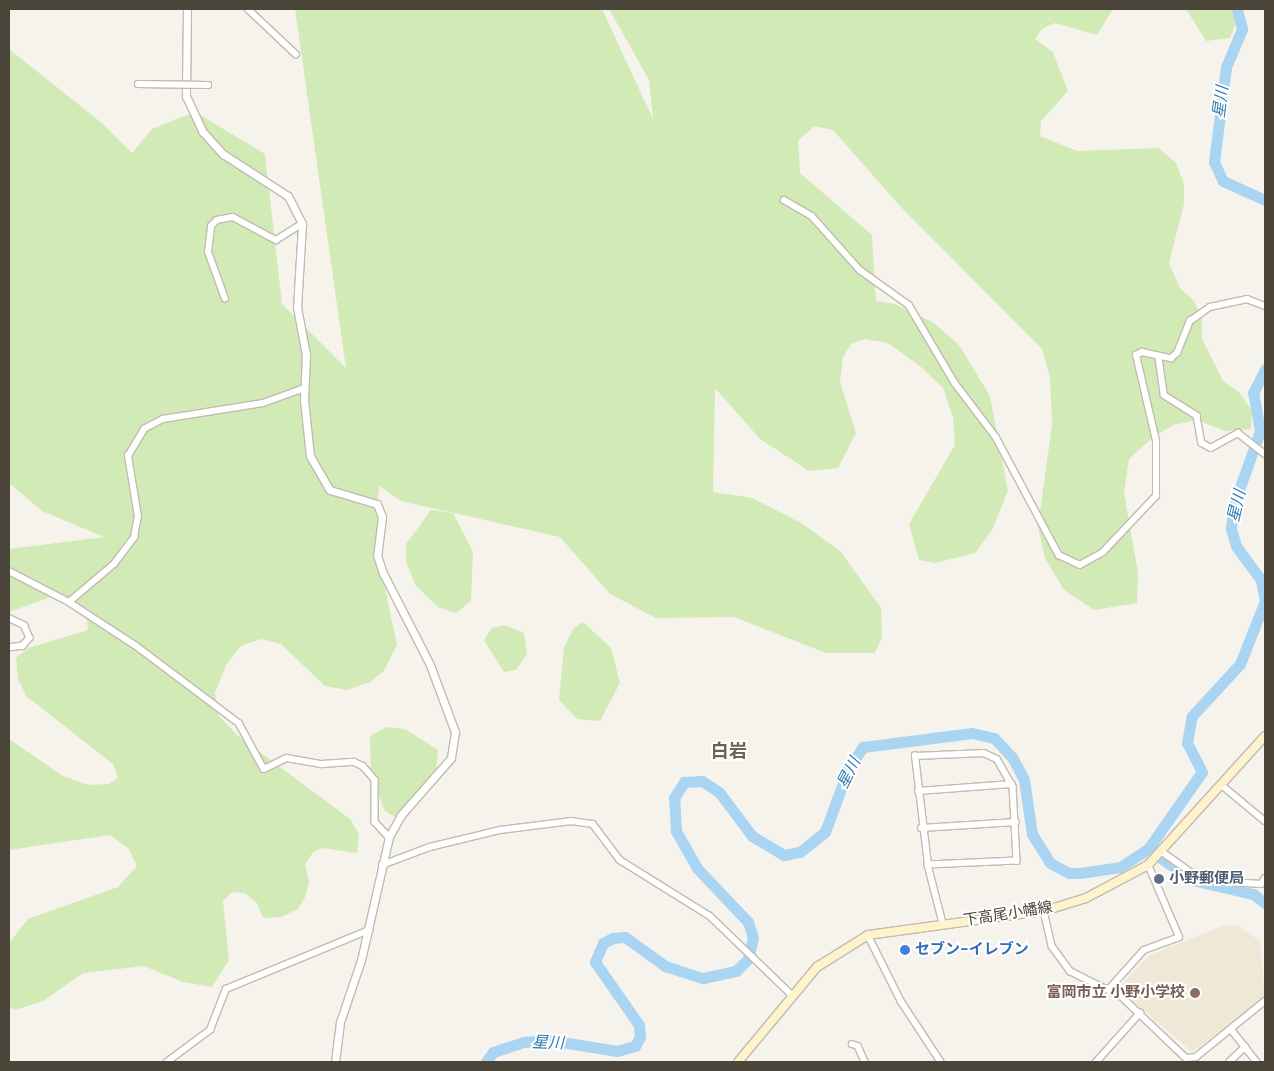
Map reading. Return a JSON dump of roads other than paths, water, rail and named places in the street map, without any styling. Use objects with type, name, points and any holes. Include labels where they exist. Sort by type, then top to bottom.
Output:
[{"type":"main road","name":"下高尾小幡線","points":[[738,1062],[792,995],[837,951],[868,935],[943,923],[1044,911],[1086,898],[1151,863],[1190,814],[1223,786],[1265,736]]},
{"type":"street","points":[[187,9],[186,96],[203,132],[223,154],[288,196],[302,224],[297,308],[306,355],[305,435],[319,477],[330,490],[377,504],[382,517],[377,555],[383,573],[430,665],[455,732],[451,758],[401,815],[389,836],[369,930],[340,1022],[335,1062]]},
{"type":"street","points":[[248,9],[296,54]]},
{"type":"street","points":[[138,84],[208,85]]},
{"type":"street","points":[[784,200],[812,216],[860,270],[908,305],[955,383],[996,437],[1018,484],[1065,561],[1087,563],[1103,552],[1156,496],[1156,441],[1136,356],[1142,352],[1159,358],[1177,353],[1190,321],[1210,307],[1247,299],[1265,306]]},
{"type":"street","points":[[225,299],[208,252],[212,226],[217,220],[233,217],[276,240],[302,224]]},
{"type":"street","points":[[1159,358],[1164,395],[1197,416],[1202,443],[1211,448],[1238,433],[1265,454]]},
{"type":"street","points":[[69,602],[114,564],[134,537],[138,517],[128,456],[144,429],[163,419],[263,402],[306,388]]},
{"type":"street","points":[[9,571],[69,602],[242,725],[264,769],[286,758],[322,764],[345,761],[363,766],[375,780],[375,822],[389,836]]},
{"type":"street","points":[[9,618],[24,625],[30,638],[23,646],[9,648]]},
{"type":"street","points":[[928,865],[1017,861],[1016,822],[1012,784],[996,759],[984,753],[915,756],[921,828],[928,865],[943,923]]},
{"type":"street","points":[[918,791],[1012,784]]},
{"type":"street","points":[[1223,786],[1265,821]]},
{"type":"street","points":[[382,866],[471,836],[582,822],[600,830],[620,860],[710,916],[792,995]]},
{"type":"street","points":[[921,828],[1016,822]]},
{"type":"street","points":[[1160,853],[1202,880],[1261,884],[1265,878]]},
{"type":"street","points":[[1109,988],[1144,950],[1179,937],[1151,863]]},
{"type":"street","points":[[1044,911],[1059,960],[1078,976],[1109,988],[1140,1013],[1188,1058],[1231,1029],[1265,1001]]},
{"type":"street","points":[[167,1062],[210,1030],[226,989],[369,930]]},
{"type":"street","points":[[868,935],[900,1001],[941,1062]]},
{"type":"street","points":[[1096,1062],[1140,1013]]},
{"type":"street","points":[[1231,1029],[1257,1062]]},
{"type":"street","points":[[852,1044],[858,1046],[865,1062]]},
{"type":"street","points":[[1229,1062],[1245,1047]]},
{"type":"waterway","name":"星川","points":[[1237,9],[1242,29],[1226,67],[1214,162],[1223,181],[1265,200]]},
{"type":"waterway","name":"星川","points":[[486,1062],[493,1052],[523,1042],[549,1040],[617,1051],[635,1046],[640,1037],[639,1025],[595,962],[603,943],[613,938],[625,937],[665,966],[703,978],[736,971],[748,959],[753,938],[748,922],[697,868],[676,831],[674,798],[684,782],[702,781],[719,792],[752,836],[784,855],[800,852],[825,832],[848,769],[863,747],[972,733],[994,738],[1012,757],[1024,780],[1032,834],[1050,863],[1069,873],[1080,873],[1120,867],[1148,849],[1202,772],[1187,743],[1192,716],[1240,664],[1265,601],[1261,580],[1236,546],[1231,528],[1234,504],[1260,431],[1253,393],[1265,369]]},
{"type":"waterway","points":[[1148,849],[1192,880],[1253,894],[1265,903]]},
{"type":"place","name":"小野郵便局","points":[[1159,879]]},
{"type":"place","name":"セブン-イレブン","points":[[905,950]]},
{"type":"place","name":"富岡市立 小野小学校","points":[[1195,993]]},
{"type":"district","name":"白岩","points":[[729,751]]}]
